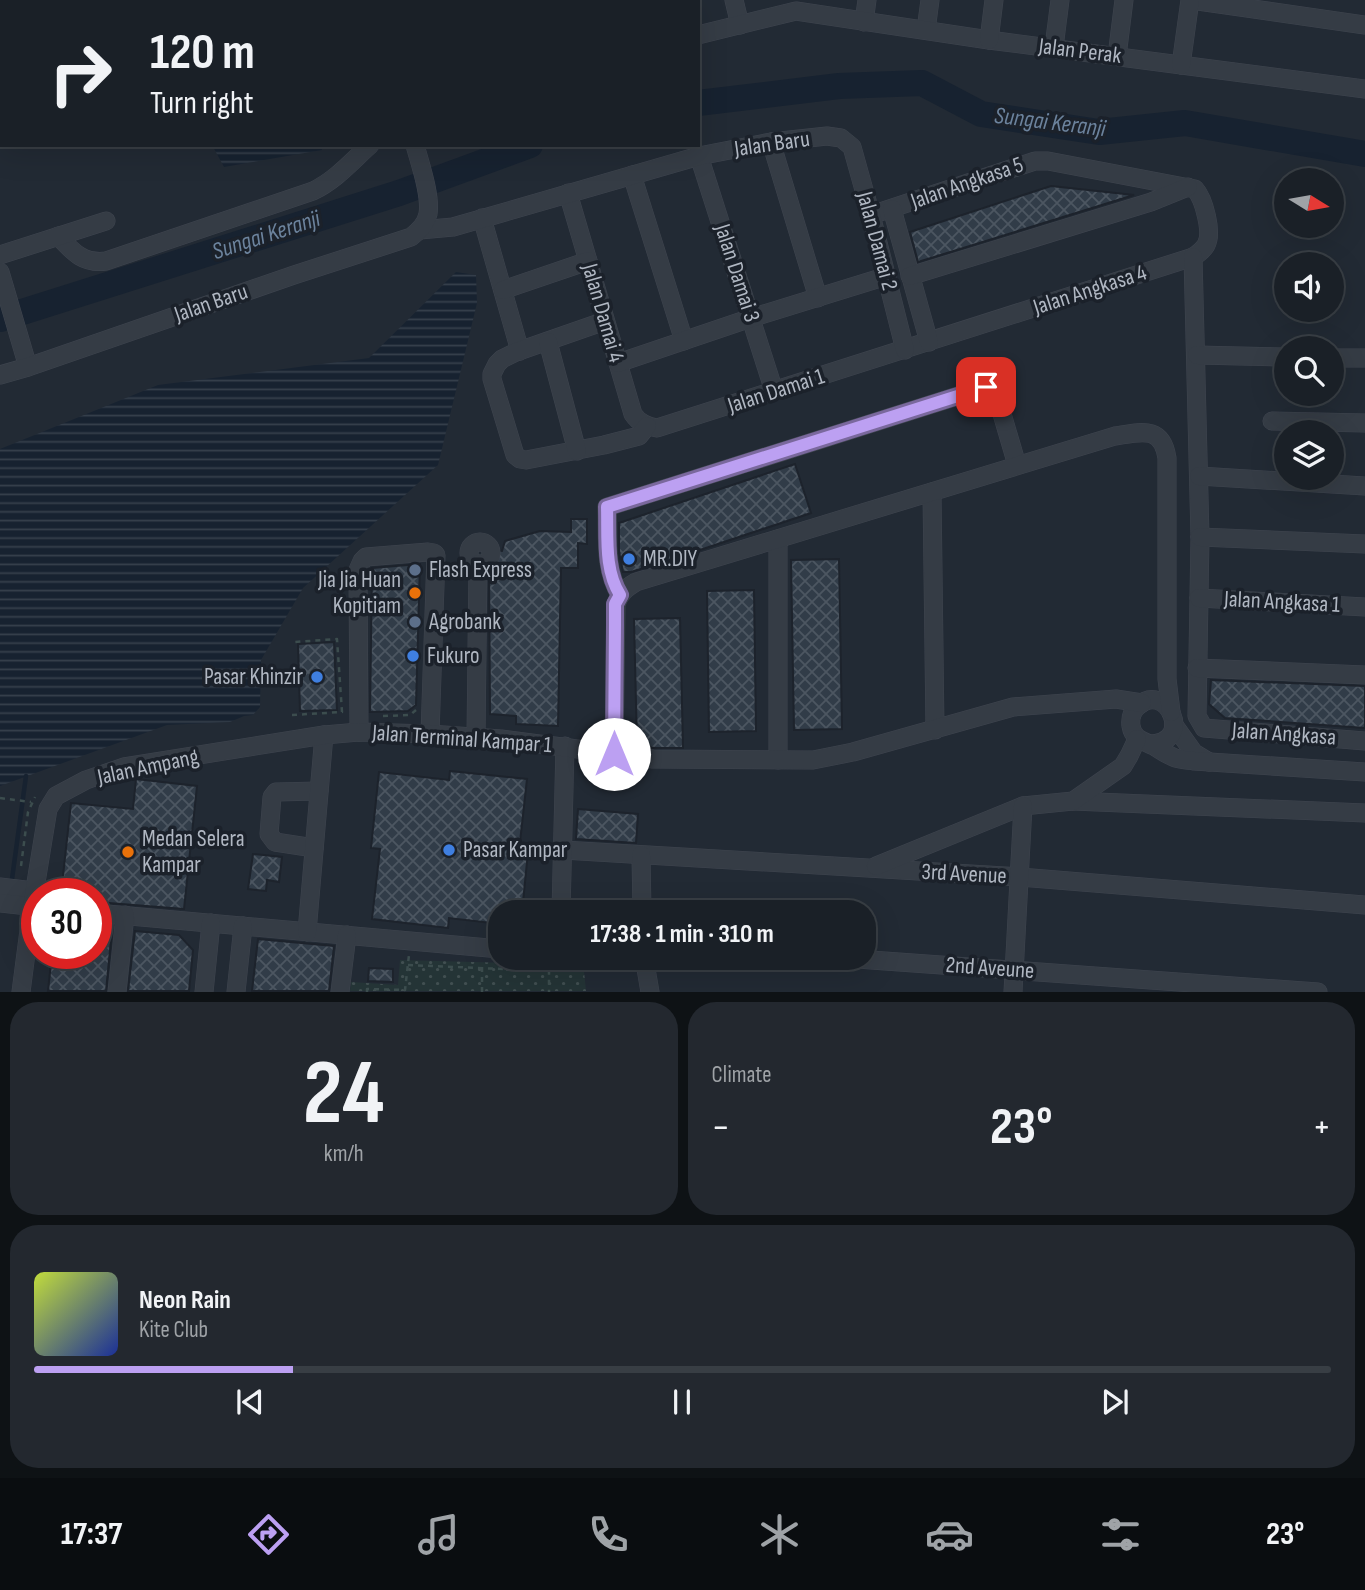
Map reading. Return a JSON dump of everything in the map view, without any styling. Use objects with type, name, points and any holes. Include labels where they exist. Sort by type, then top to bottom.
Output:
[{"type":"street","points":[[734,0],[740,25]]},
{"type":"street","points":[[864,22],[867,0]]},
{"type":"street","points":[[926,30],[930,0]]},
{"type":"street","points":[[989,40],[994,0]]},
{"type":"street","points":[[1054,47],[1060,0]]},
{"type":"street","points":[[1117,56],[1124,0]]},
{"type":"street","points":[[1181,65],[1191,0],[1365,25]]},
{"type":"street","points":[[700,35],[740,25],[797,5]]},
{"type":"street","name":"Jalan Perak","points":[[797,5],[864,22],[1365,89]]},
{"type":"street","name":"Jalan Baru","points":[[0,375],[411,237],[420,230],[453,227],[699,156],[771,142],[827,136],[841,138]]},
{"type":"street","name":"Jalan Damai 2","points":[[841,138],[852,147],[905,349]]},
{"type":"street","points":[[771,142],[818,298]]},
{"type":"street","points":[[58,236],[73,252],[88,261],[106,261],[325,186],[368,147]]},
{"type":"street","points":[[416,148],[428,198],[428,213],[420,230]]},
{"type":"street","name":"Jalan Damai 3","points":[[699,156],[774,391]]},
{"type":"street","name":"Jalan Angkasa 5","points":[[871,215],[1035,161],[1048,161],[1188,187]]},
{"type":"street","points":[[632,175],[684,341]]},
{"type":"street","points":[[910,276],[1151,202],[1188,187],[1195,189],[1201,195],[1210,235],[1205,247],[1193,257],[1200,537],[1197,668],[1365,675]]},
{"type":"street","name":"Jalan Damai 4","points":[[568,193],[633,414],[647,426]]},
{"type":"street","points":[[892,209],[929,342]]},
{"type":"street","points":[[482,218],[520,351],[606,321]]},
{"type":"street","points":[[0,255],[106,221]]},
{"type":"street","name":"Jalan Angkasa 4","points":[[905,349],[1193,257]]},
{"type":"street","points":[[503,290],[588,261]]},
{"type":"street","points":[[618,363],[887,276]]},
{"type":"street","points":[[2,278],[27,367]]},
{"type":"street","points":[[548,342],[577,450]]},
{"type":"street","name":"Jalan Damai 1","points":[[520,351],[497,363],[492,379],[515,455],[526,460],[639,436],[647,426],[657,428],[905,349]]},
{"type":"street","points":[[1196,355],[1274,357]]},
{"type":"street","points":[[1344,358],[1365,359]]},
{"type":"street","points":[[620,595],[612,583],[608,567],[607,507],[986,387],[995,390],[1017,465]]},
{"type":"street","points":[[1272,421],[1365,423]]},
{"type":"street","points":[[614,754],[615,604],[626,587],[1115,436],[1153,433],[1166,447],[1167,458],[1167,657],[1168,697],[1173,718],[1168,737],[1156,744],[1144,741]]},
{"type":"street","points":[[1199,476],[1365,486]]},
{"type":"street","points":[[932,492],[935,730]]},
{"type":"street","points":[[1200,537],[1365,544]]},
{"type":"street","points":[[778,539],[778,760]]},
{"type":"street","points":[[359,732],[358,570],[366,557],[428,552],[436,555],[430,734]]},
{"type":"street","points":[[476,737],[485,566]]},
{"type":"street","name":"Jalan Angkasa 1","points":[[1199,598],[1365,607]]},
{"type":"street","points":[[1145,702],[1167,657]]},
{"type":"street","name":"Jalan Angkasa","points":[[1197,668],[1197,716],[1204,728],[1365,741]]},
{"type":"street","name":"Jalan Terminal Kampar 1","points":[[359,732],[555,740],[614,754],[653,758],[813,760],[853,752],[1013,707],[1116,699],[1145,702]]},
{"type":"street","points":[[1088,702],[1122,713],[1131,720]]},
{"type":"street","points":[[1209,762],[1194,753],[1161,702],[1145,702],[1136,707],[1131,727],[1144,741],[1174,758],[1209,762],[1365,772]]},
{"type":"street","name":"Jalan Ampang","points":[[38,878],[48,809],[56,796],[86,780],[124,767],[324,735],[359,732]]},
{"type":"street","points":[[307,932],[324,735]]},
{"type":"street","points":[[1330,770],[1333,738]]},
{"type":"street","points":[[555,740],[563,850],[561,900]]},
{"type":"street","points":[[1073,801],[1123,766],[1144,741]]},
{"type":"street","points":[[314,848],[275,842],[271,838],[272,797],[276,792],[319,791]]},
{"type":"street","points":[[870,868],[1023,806],[1073,801],[1365,813]]},
{"type":"street","points":[[1013,992],[1023,806]]},
{"type":"street","name":"3rd Avenue","points":[[563,850],[1020,877],[1365,905]]},
{"type":"street","points":[[640,855],[642,900]]},
{"type":"street","points":[[0,887],[21,896]]},
{"type":"street","points":[[0,903],[21,902]]},
{"type":"street","points":[[112,914],[488,948]]},
{"type":"street","points":[[117,992],[125,915]]},
{"type":"street","points":[[204,992],[211,923]]},
{"type":"street","points":[[236,992],[243,926]]},
{"type":"street","points":[[340,992],[347,935]]},
{"type":"street","name":"2nd Aveune","points":[[876,960],[1318,992]]},
{"type":"street","name":"Jalan Ampang","points":[[21,992],[24,969]]},
{"type":"street","points":[[646,970],[650,992]]},
{"type":"path","points":[[292,715],[342,712],[337,639],[295,642]]},
{"type":"path","points":[[384,716],[410,715],[420,707]]},
{"type":"path","points":[[0,798],[32,802]]},
{"type":"path","points":[[367,992],[367,989],[405,990],[410,941]]},
{"type":"path","points":[[481,947],[482,992]]},
{"type":"path","points":[[408,965],[549,971],[549,992]]},
{"type":"shaded area","points":[[400,960],[488,962],[488,970],[584,971],[586,991],[350,991],[351,982],[398,985]]},
{"type":"water","points":[[213,147],[321,147],[322,150],[224,167]]},
{"type":"water","points":[[456,272],[476,275],[477,303],[438,465],[303,588],[261,660],[260,707],[253,715],[230,722],[167,725],[0,786],[0,449],[158,385],[369,358]]},
{"type":"building","points":[[1051,186],[1134,195],[918,262],[910,232]]},
{"type":"building","points":[[795,464],[811,513],[682,556],[623,572],[619,552],[619,523]]},
{"type":"building","points":[[571,519],[587,519],[587,544],[578,543],[578,568],[561,568],[558,726],[516,724],[516,716],[490,714],[489,575],[493,575],[494,550],[502,551],[505,541],[540,531],[571,532]]},
{"type":"building","points":[[839,559],[842,729],[794,730],[791,560]]},
{"type":"building","points":[[420,564],[416,705],[408,711],[370,712],[372,568]]},
{"type":"building","points":[[754,590],[756,731],[709,732],[707,591]]},
{"type":"building","points":[[680,618],[683,748],[637,745],[634,619]]},
{"type":"building","name":"Pasar Khinzir","points":[[334,642],[337,710],[300,711],[298,644]]},
{"type":"building","points":[[1211,680],[1365,686],[1365,728],[1225,718],[1209,704]]},
{"type":"building","name":"Pasar Kampar","points":[[450,771],[527,779],[519,851],[528,852],[523,900],[488,900],[488,923],[449,918],[448,928],[372,919],[380,849],[371,848],[379,772],[449,780]]},
{"type":"building","name":"Medan Selera Kampar","points":[[136,779],[197,786],[184,909],[112,903],[112,878],[63,878],[71,803],[133,809]]},
{"type":"building","points":[[578,809],[638,814],[636,843],[576,839]]},
{"type":"building","points":[[253,854],[282,857],[279,882],[267,880],[266,891],[248,889]]},
{"type":"building","points":[[135,931],[179,935],[193,950],[189,991],[128,991]]},
{"type":"building","points":[[258,939],[334,946],[329,991],[252,991]]},
{"type":"building","points":[[369,968],[393,969],[393,982],[368,981]]},
{"type":"building","points":[[50,969],[108,969],[106,991],[48,991]]},
{"type":"waterway","name":"Sungai Keranji","points":[[700,103],[839,86],[922,83],[981,114],[1099,132],[1185,123],[1365,154]]},
{"type":"waterway","name":"Sungai Keranji","points":[[0,319],[399,193],[525,147]]},
{"type":"waterway","points":[[12,879],[26,776]]},
{"type":"place","name":"MR.DIY","points":[[629,559]]},
{"type":"place","name":"Flash Express","points":[[415,570]]},
{"type":"place","name":"Jia Jia Huan Kopitiam","points":[[415,593]]},
{"type":"place","name":"Agrobank","points":[[415,622]]},
{"type":"place","name":"Fukuro","points":[[413,656]]},
{"type":"place","name":"Pasar Khinzir","points":[[317,677]]},
{"type":"place","name":"Pasar Kampar","points":[[449,850]]},
{"type":"place","name":"Medan Selera Kampar","points":[[128,852]]},
{"type":"route","points":[[614,754],[615,604],[620,595],[612,583],[608,567],[607,507],[986,387]]}]
